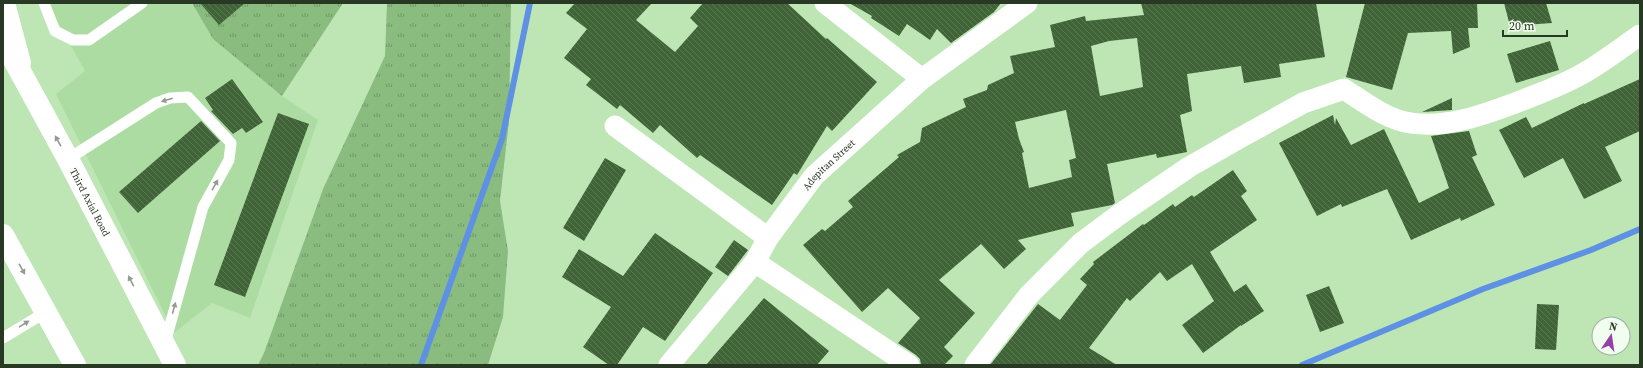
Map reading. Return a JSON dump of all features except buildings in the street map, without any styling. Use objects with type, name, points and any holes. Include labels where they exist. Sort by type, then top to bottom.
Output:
[{"type":"main road","points":[[4,3],[24,79]]},
{"type":"main road","name":"Third Axial Road","points":[[3,40],[68,159],[174,365]]},
{"type":"main road","points":[[3,235],[75,365]]},
{"type":"street","name":"Adepitan Street","points":[[669,365],[755,262],[768,238],[814,176],[922,79],[1027,3]]},
{"type":"street","points":[[833,5],[922,79]]},
{"type":"street","points":[[975,365],[1029,295],[1081,243],[1120,214],[1189,167],[1303,104],[1344,89],[1391,118],[1411,123],[1438,124],[1475,117],[1553,88],[1582,74],[1640,35]]},
{"type":"street","points":[[615,126],[768,238]]},
{"type":"street","points":[[755,262],[909,365]]},
{"type":"lane","points":[[44,3],[55,31],[73,40],[89,40],[142,3]]},
{"type":"lane","points":[[68,159],[156,103],[170,98],[188,97],[231,143],[229,160],[203,207],[164,345]]},
{"type":"lane","points":[[3,338],[46,312]]},
{"type":"shaded area","points":[[47,3],[192,3],[213,39],[282,96],[318,120],[250,318],[212,303],[174,333],[56,94],[85,71]]},
{"type":"green space","points":[[192,3],[343,3],[282,96],[213,39]]},
{"type":"green space","points":[[387,3],[511,3],[509,121],[500,201],[508,251],[503,317],[488,365],[258,365],[264,353],[323,189],[385,56]]},
{"type":"waterway","points":[[421,365],[502,139],[530,3]]},
{"type":"waterway","points":[[1302,365],[1483,289],[1591,250],[1640,229]]}]
